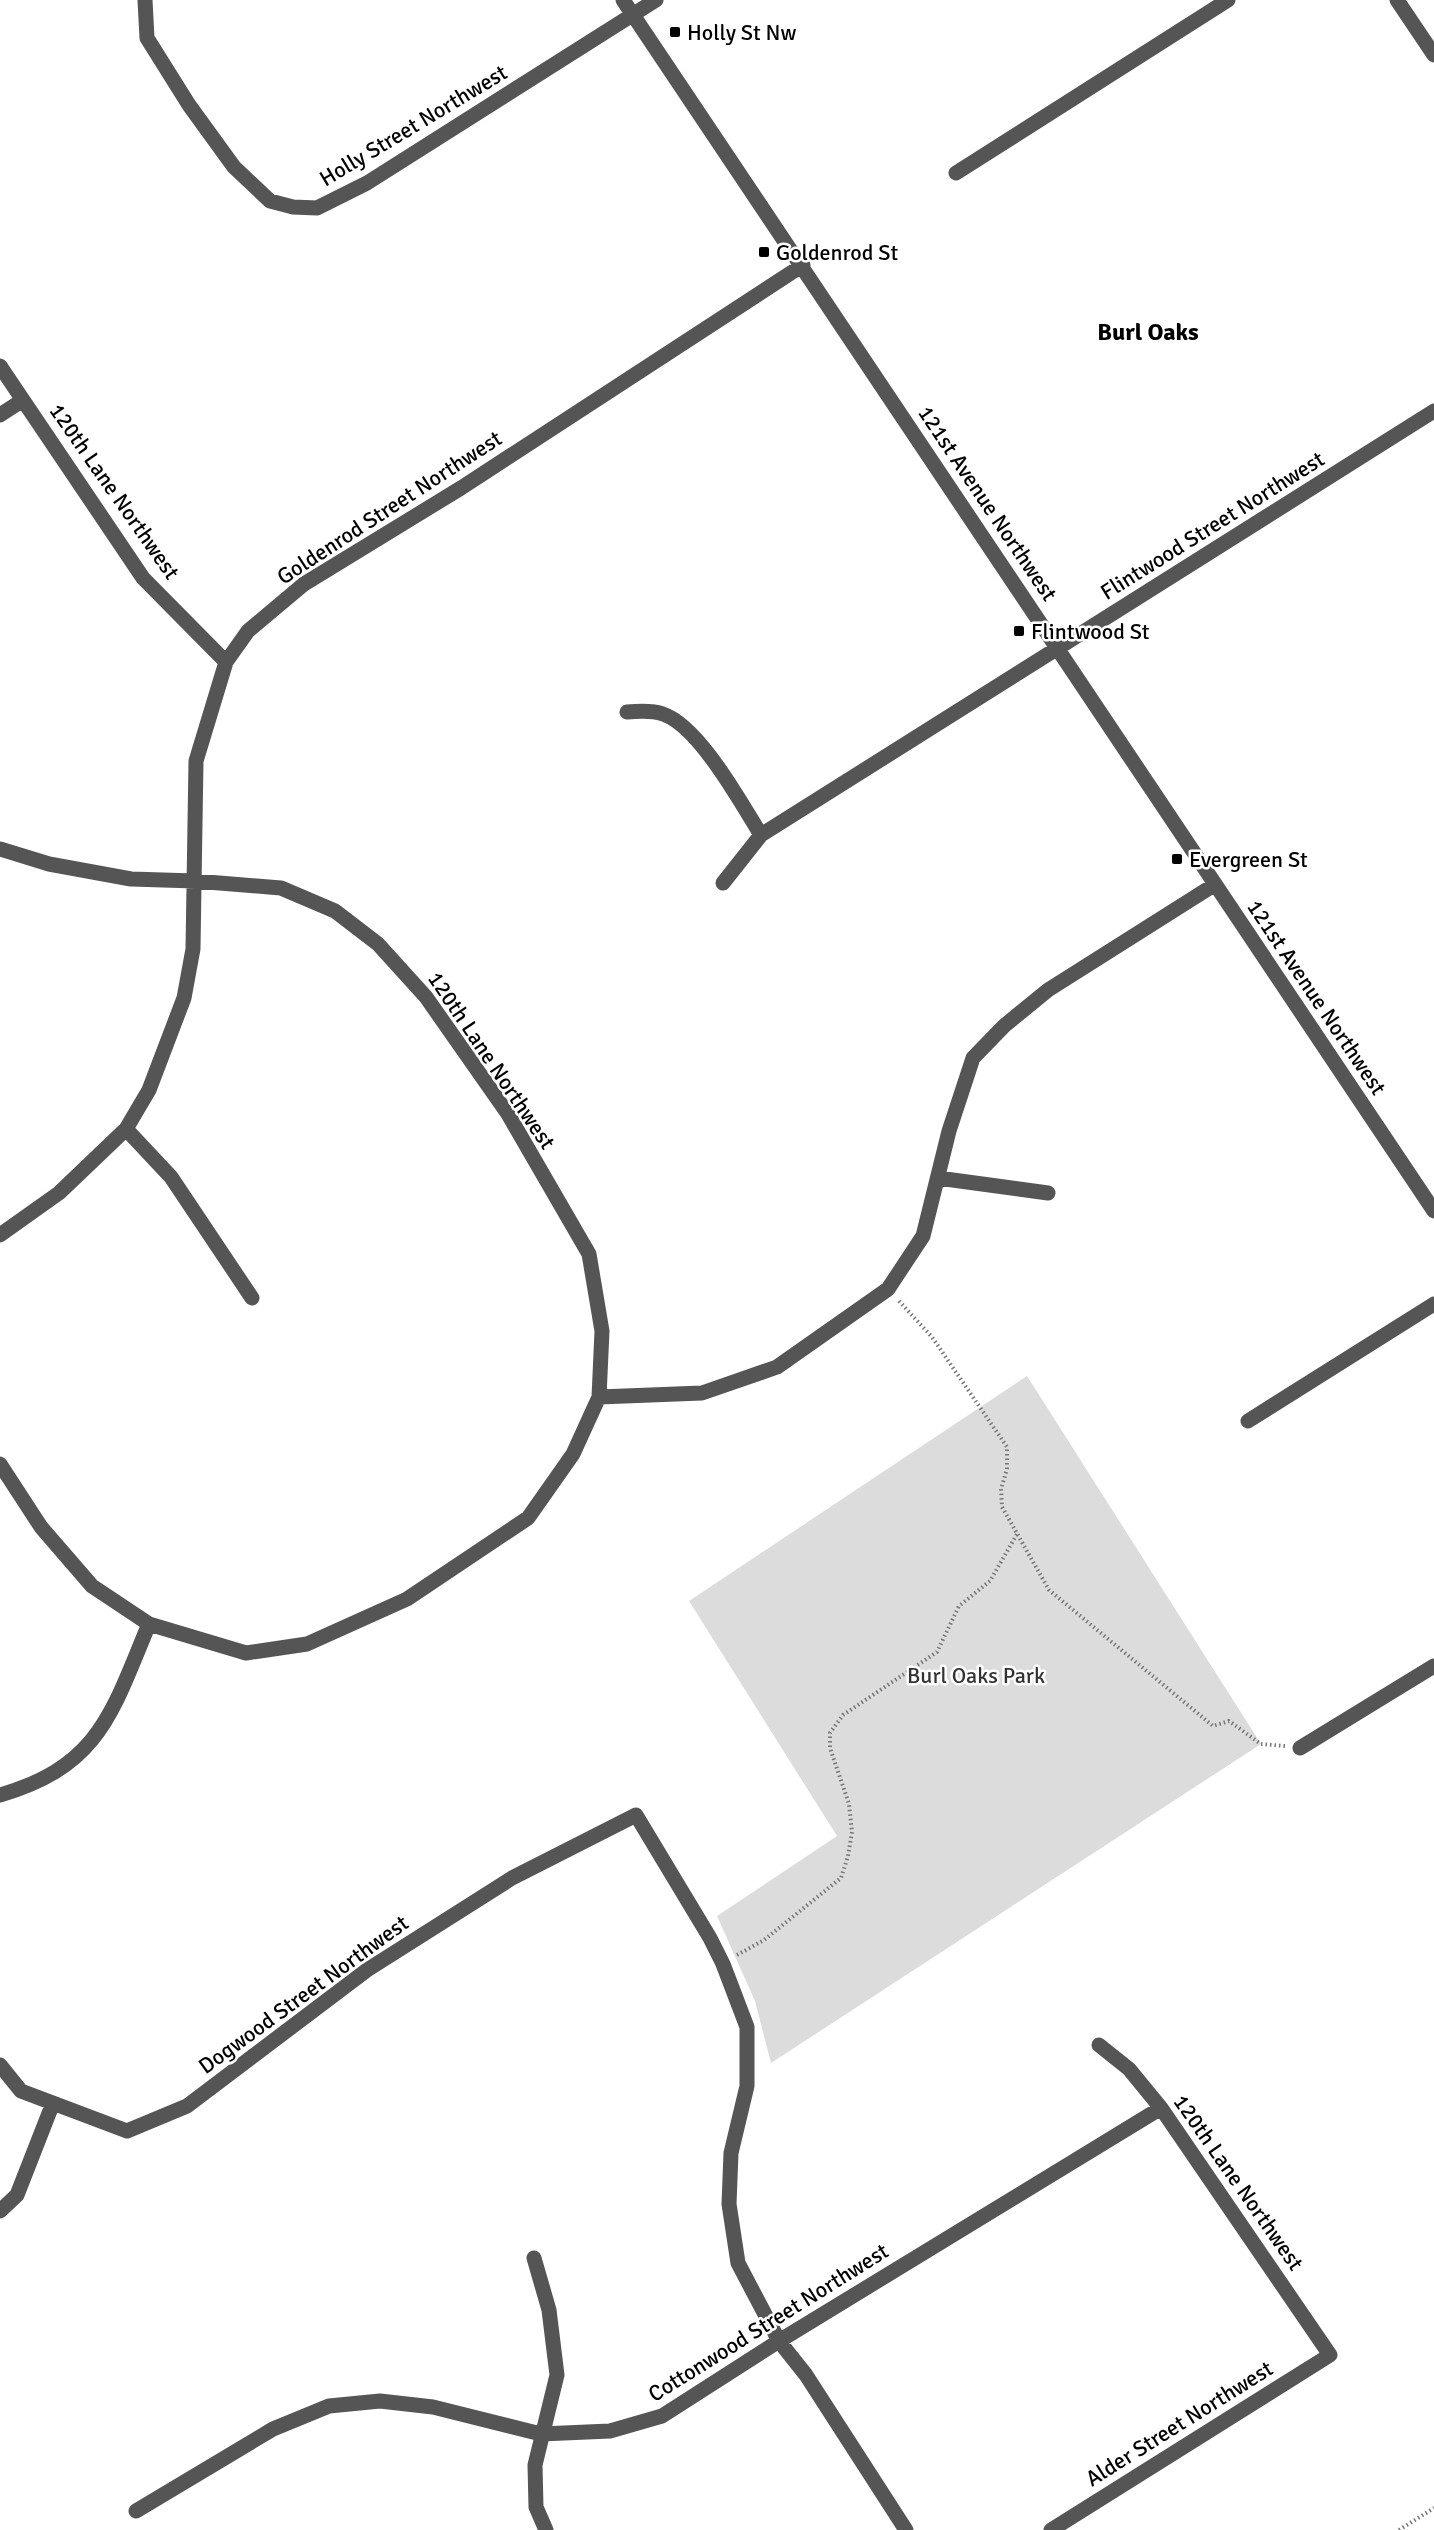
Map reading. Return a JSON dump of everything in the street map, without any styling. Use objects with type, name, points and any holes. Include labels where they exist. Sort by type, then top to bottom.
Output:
[{"type":"street","name":"Holly Street Northwest","points":[[145,0],[147,38],[189,105],[234,167],[270,201],[293,207],[317,208],[367,183],[656,0]]},
{"type":"street","name":"121st Avenue Northwest","points":[[623,0],[803,265],[1214,885],[1434,1211]]},
{"type":"street","points":[[956,173],[1228,0]]},
{"type":"street","points":[[1397,0],[1434,55]]},
{"type":"street","name":"Goldenrod Street Northwest","points":[[0,1235],[60,1193],[126,1129],[149,1090],[184,998],[193,949],[196,761],[226,662],[248,631],[304,584],[460,488],[803,265]]},
{"type":"street","name":"120th Lane Northwest","points":[[0,366],[142,578],[226,662]]},
{"type":"street","points":[[0,415],[23,400]]},
{"type":"street","name":"Flintwood Street Northwest","points":[[723,883],[761,835],[1434,411]]},
{"type":"street","points":[[627,712],[664,714],[687,729],[712,759],[761,835]]},
{"type":"street","name":"120th Lane Northwest","points":[[0,849],[49,864],[131,879],[195,881],[281,888],[335,911],[378,944],[426,997],[508,1114],[589,1254],[602,1331],[599,1397]]},
{"type":"street","points":[[0,1464],[41,1527],[92,1586],[149,1624],[246,1653],[307,1644],[407,1599],[528,1518],[573,1454],[599,1397],[702,1393],[777,1367],[888,1290],[923,1236],[949,1131],[973,1058],[1004,1026],[1048,990],[1214,885]]},
{"type":"street","points":[[126,1129],[171,1177],[252,1298]]},
{"type":"street","points":[[939,1178],[1048,1193]]},
{"type":"street","points":[[1248,1421],[1434,1304]]},
{"type":"street","points":[[0,1795],[40,1782],[73,1762],[98,1736],[149,1624]]},
{"type":"street","points":[[1300,1748],[1434,1666]]},
{"type":"street","name":"Dogwood Street Northwest","points":[[0,2065],[21,2091],[127,2131],[187,2106],[377,1964],[512,1878],[636,1815],[723,1964]]},
{"type":"street","points":[[723,1964],[747,2026],[747,2086],[731,2153],[729,2204],[738,2263],[779,2341],[806,2375],[906,2530]]},
{"type":"street","name":"120th Lane Northwest","points":[[1099,2045],[1129,2069],[1161,2108],[1330,2355]]},
{"type":"street","points":[[0,2211],[17,2195],[53,2103]]},
{"type":"street","name":"Cottonwood Street Northwest","points":[[136,2511],[273,2429],[328,2406],[380,2401],[433,2408],[541,2434],[610,2431],[662,2416],[779,2341],[1161,2108]]},
{"type":"street","points":[[534,2258],[549,2310],[557,2375],[535,2465],[536,2507],[546,2530]]},
{"type":"street","name":"Alder Street Northwest","points":[[1051,2530],[1330,2355]]},
{"type":"path","points":[[888,1290],[932,1337],[1007,1447],[1007,1469],[1001,1488],[1002,1507],[1036,1563],[1049,1590],[1213,1726],[1229,1721],[1261,1744],[1300,1748]]},
{"type":"path","points":[[723,1964],[764,1940],[841,1878],[852,1832],[849,1804],[830,1748],[830,1733],[843,1715],[937,1652],[958,1606],[990,1581],[1017,1534]]},
{"type":"path","points":[[1399,2530],[1434,2508]]},
{"type":"green space","name":"Burl Oaks Park","points":[[1027,1376],[1261,1744],[771,2063],[755,2001],[717,1916],[837,1836],[689,1601]]},
{"type":"place","name":"Holly St Nw","points":[[675,32]]},
{"type":"place","name":"Goldenrod St","points":[[764,252]]},
{"type":"place","name":"Flintwood St","points":[[1019,631]]},
{"type":"place","name":"Evergreen St","points":[[1177,859]]},
{"type":"district","name":"Burl Oaks","points":[[1148,332]]}]
